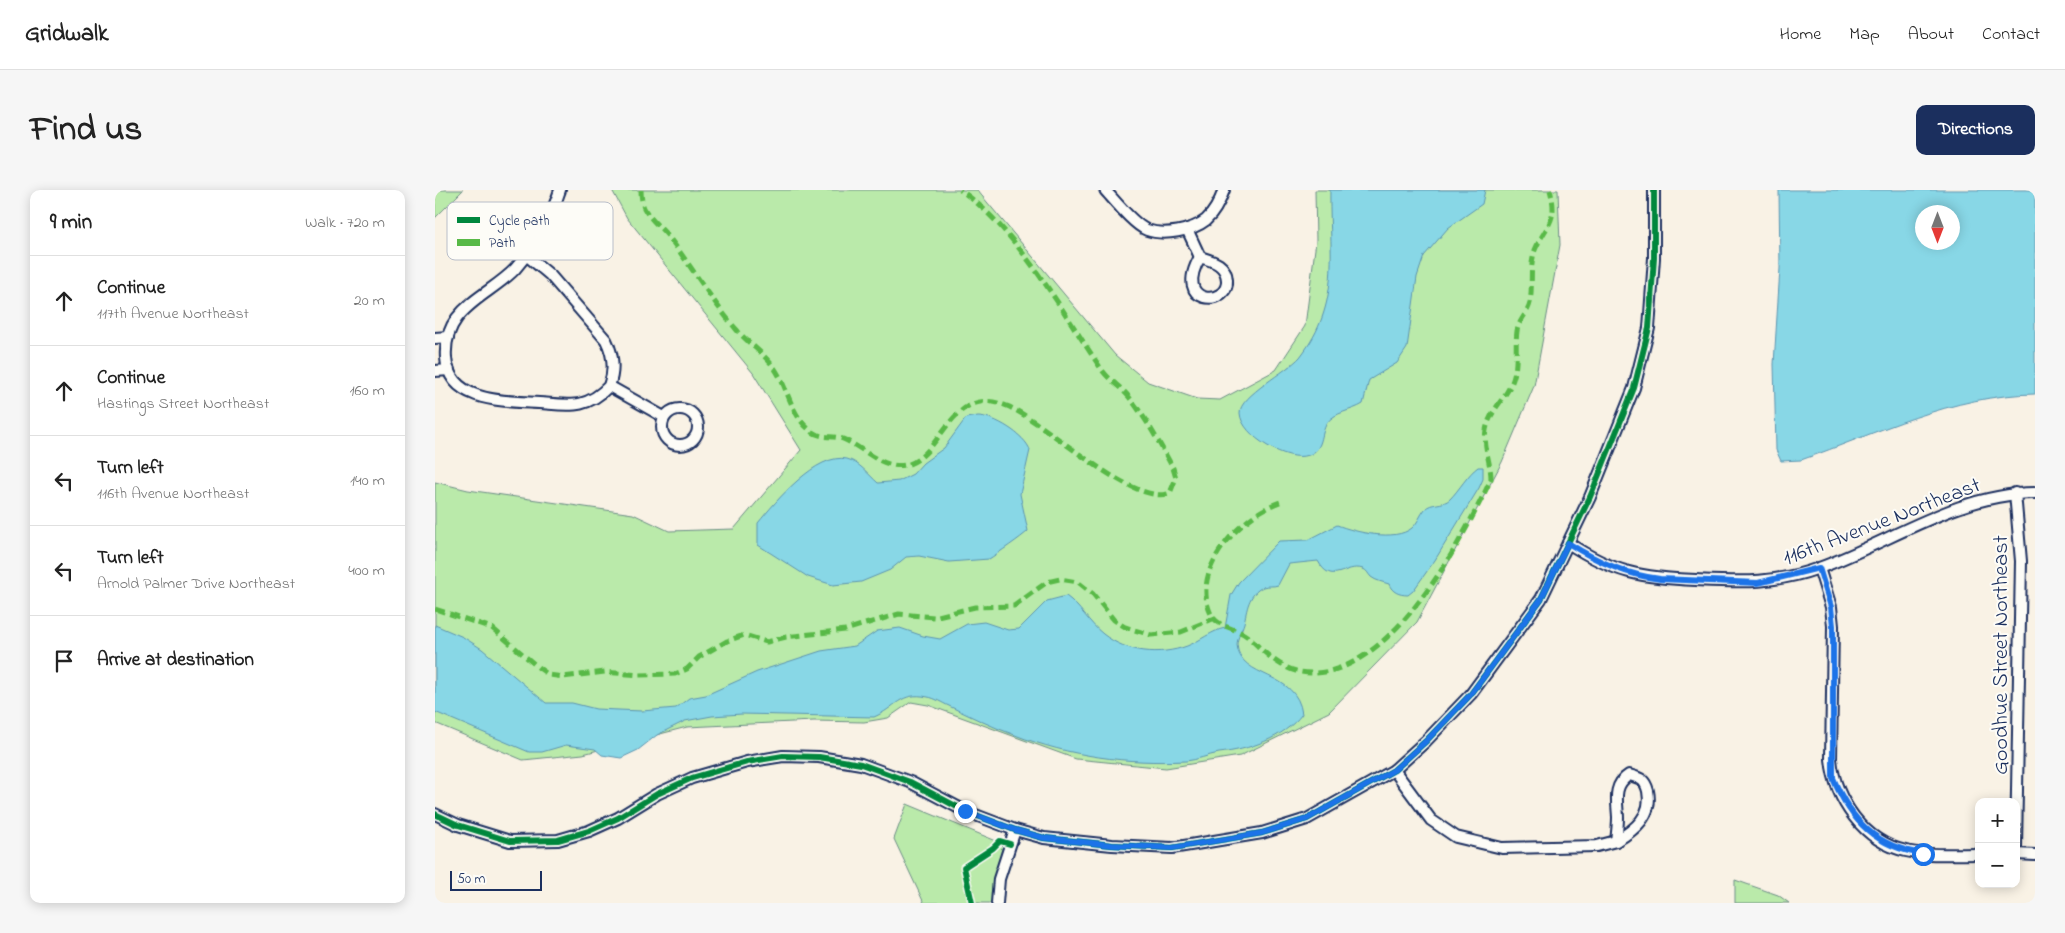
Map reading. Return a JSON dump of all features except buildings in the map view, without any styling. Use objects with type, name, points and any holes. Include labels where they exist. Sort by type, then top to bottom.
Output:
[{"type":"street","points":[[555,202],[560,190]]},
{"type":"street","points":[[1105,190],[1146,230],[1163,233],[1187,229],[1206,220],[1218,204],[1224,190]]},
{"type":"street","points":[[435,814],[458,825],[510,841],[559,840],[589,831],[618,818],[657,794],[692,778],[747,762],[783,756],[819,757],[861,764],[910,782],[965,811],[1015,830],[1044,838],[1112,845],[1172,848],[1262,833],[1307,819],[1394,770],[1426,741],[1471,694],[1541,599],[1590,497],[1634,388],[1649,328],[1655,258],[1654,190]]},
{"type":"street","points":[[1187,229],[1200,257]]},
{"type":"street","points":[[520,260],[506,277],[458,317],[448,337],[446,347],[449,370],[465,389],[476,396],[489,400],[578,405],[590,402],[609,386],[613,362],[612,351],[606,340],[550,275],[532,260]]},
{"type":"street","points":[[435,338],[448,337]]},
{"type":"street","points":[[435,371],[449,370]]},
{"type":"street","points":[[609,386],[664,417]]},
{"type":"street","name":"116th Avenue Northeast","points":[[1568,543],[1595,560],[1644,577],[1758,583],[1819,568],[1931,518],[1988,498],[2015,493],[2035,493]]},
{"type":"street","name":"Goodhue Street Northeast","points":[[2015,493],[2021,561],[2016,843]]},
{"type":"street","points":[[1819,568],[1831,607],[1833,626],[1833,778],[1840,796],[1852,815],[1867,830],[1885,842],[1904,851],[1923,854],[1975,854]]},
{"type":"street","points":[[1394,770],[1431,820],[1456,837],[1503,848],[1597,846],[1616,841],[1630,832],[1647,812],[1650,802],[1646,782],[1641,778],[1629,774],[1621,779],[1617,788],[1618,819],[1616,841]]},
{"type":"street","points":[[997,903],[999,879],[1015,830]]},
{"type":"street","points":[[2020,854],[2035,854]]},
{"type":"green space","points":[[435,190],[463,190],[451,202],[447,202],[447,206],[435,218]]},
{"type":"green space","points":[[612,190],[977,190],[1115,355],[1148,382],[1197,399],[1220,400],[1276,370],[1305,326],[1316,241],[1315,190],[1558,190],[1560,245],[1534,386],[1502,462],[1417,622],[1329,712],[1240,756],[1166,768],[1076,759],[928,705],[911,702],[888,718],[864,722],[814,721],[687,727],[583,754],[523,760],[435,723],[435,482],[468,490],[633,514],[669,531],[734,529],[801,450],[753,373],[627,218]]},
{"type":"green space","points":[[907,804],[1006,845],[994,903],[924,903],[894,839]]},
{"type":"green space","points":[[1735,880],[1778,895],[1789,903],[1735,903]]},
{"type":"water","points":[[1330,190],[1485,190],[1482,204],[1448,228],[1424,256],[1417,277],[1407,348],[1397,363],[1369,380],[1363,404],[1330,419],[1314,452],[1309,455],[1289,455],[1267,446],[1257,439],[1242,422],[1240,413],[1247,399],[1300,357],[1313,337],[1322,317],[1328,297],[1330,277]]},
{"type":"water","points":[[1779,190],[2035,190],[2035,394],[2004,396],[1945,408],[1801,460],[1781,461],[1776,450],[1774,364],[1780,268]]},
{"type":"water","points":[[978,416],[992,419],[1008,427],[1022,438],[1030,450],[1020,494],[1028,531],[989,559],[949,562],[919,556],[906,557],[890,570],[861,582],[833,585],[808,577],[758,545],[758,523],[786,491],[810,470],[835,459],[847,459],[860,466],[878,483],[899,481],[913,474],[923,463],[944,448],[966,418]]},
{"type":"water","points":[[1478,467],[1483,467],[1483,479],[1479,488],[1435,560],[1413,591],[1408,595],[1396,592],[1389,584],[1371,577],[1364,570],[1356,568],[1334,573],[1328,572],[1323,569],[1318,561],[1289,564],[1278,585],[1263,587],[1254,594],[1247,608],[1238,640],[1237,645],[1240,656],[1258,671],[1280,682],[1290,690],[1298,700],[1302,714],[1286,730],[1265,741],[1242,749],[1186,761],[1120,760],[1099,757],[1035,742],[1006,732],[933,698],[919,696],[904,698],[874,717],[742,714],[712,716],[685,721],[657,735],[638,750],[621,758],[602,755],[595,749],[566,745],[542,752],[529,752],[435,712],[435,625],[463,637],[482,649],[546,703],[572,703],[596,709],[642,711],[676,708],[689,698],[706,695],[757,672],[821,651],[855,646],[877,631],[900,628],[923,636],[940,639],[967,624],[984,622],[1008,630],[1019,629],[1047,601],[1066,596],[1098,630],[1122,645],[1133,649],[1155,652],[1177,649],[1225,628],[1231,595],[1239,582],[1279,541],[1308,540],[1337,525],[1375,534],[1386,535],[1405,532],[1414,526],[1423,511],[1428,507],[1444,503],[1450,499]]},
{"type":"marked path","points":[[641,190],[641,197],[647,213],[671,240],[736,329],[773,366],[798,417],[811,431],[823,436],[843,439],[886,463],[893,465],[909,464],[922,456],[956,416],[969,406],[986,401],[1007,406],[1023,415],[1089,461],[1134,488],[1154,494],[1170,493],[1176,478],[1173,468],[1135,405],[1126,393],[1102,370],[1020,249],[981,207],[960,190]]},
{"type":"marked path","points":[[1280,502],[1249,519],[1222,547],[1212,564],[1207,581],[1206,599],[1212,616],[1224,626],[1244,634],[1282,665],[1296,671],[1328,671],[1359,659],[1388,636],[1415,606],[1461,539],[1491,479],[1485,436],[1486,430],[1491,416],[1508,390],[1514,376],[1517,331],[1530,303],[1533,256],[1552,216],[1553,209],[1550,190]]},
{"type":"marked path","points":[[435,609],[492,628],[549,675],[563,677],[605,672],[639,675],[675,674],[687,669],[699,657],[727,641],[744,635],[767,642],[786,637],[845,630],[899,614],[934,617],[975,607],[1014,606],[1047,582],[1060,579],[1078,582],[1093,594],[1114,620],[1125,627],[1151,635],[1181,632],[1215,618]]},
{"type":"cycle path","points":[[435,814],[458,825],[510,841],[558,840],[589,831],[618,818],[657,794],[692,778],[747,762],[783,756],[819,757],[861,764],[910,782],[965,811],[1015,830],[1044,838],[1112,845],[1172,848],[1262,833],[1307,819],[1394,770],[1426,741],[1471,694],[1541,599],[1590,497],[1634,388],[1649,328],[1654,258],[1654,190]]},
{"type":"cycle path","points":[[972,903],[964,867],[993,848],[1000,841],[1010,844]]},
{"type":"route","points":[[965,811],[1015,830],[1044,838],[1112,845],[1172,848],[1262,833],[1307,819],[1394,770],[1426,741],[1471,694],[1541,599],[1568,543],[1595,560],[1644,577],[1660,579],[1758,583],[1819,568],[1831,607],[1833,626],[1831,760],[1833,778],[1840,796],[1852,815],[1867,830],[1885,842],[1904,851],[1923,854]]}]
